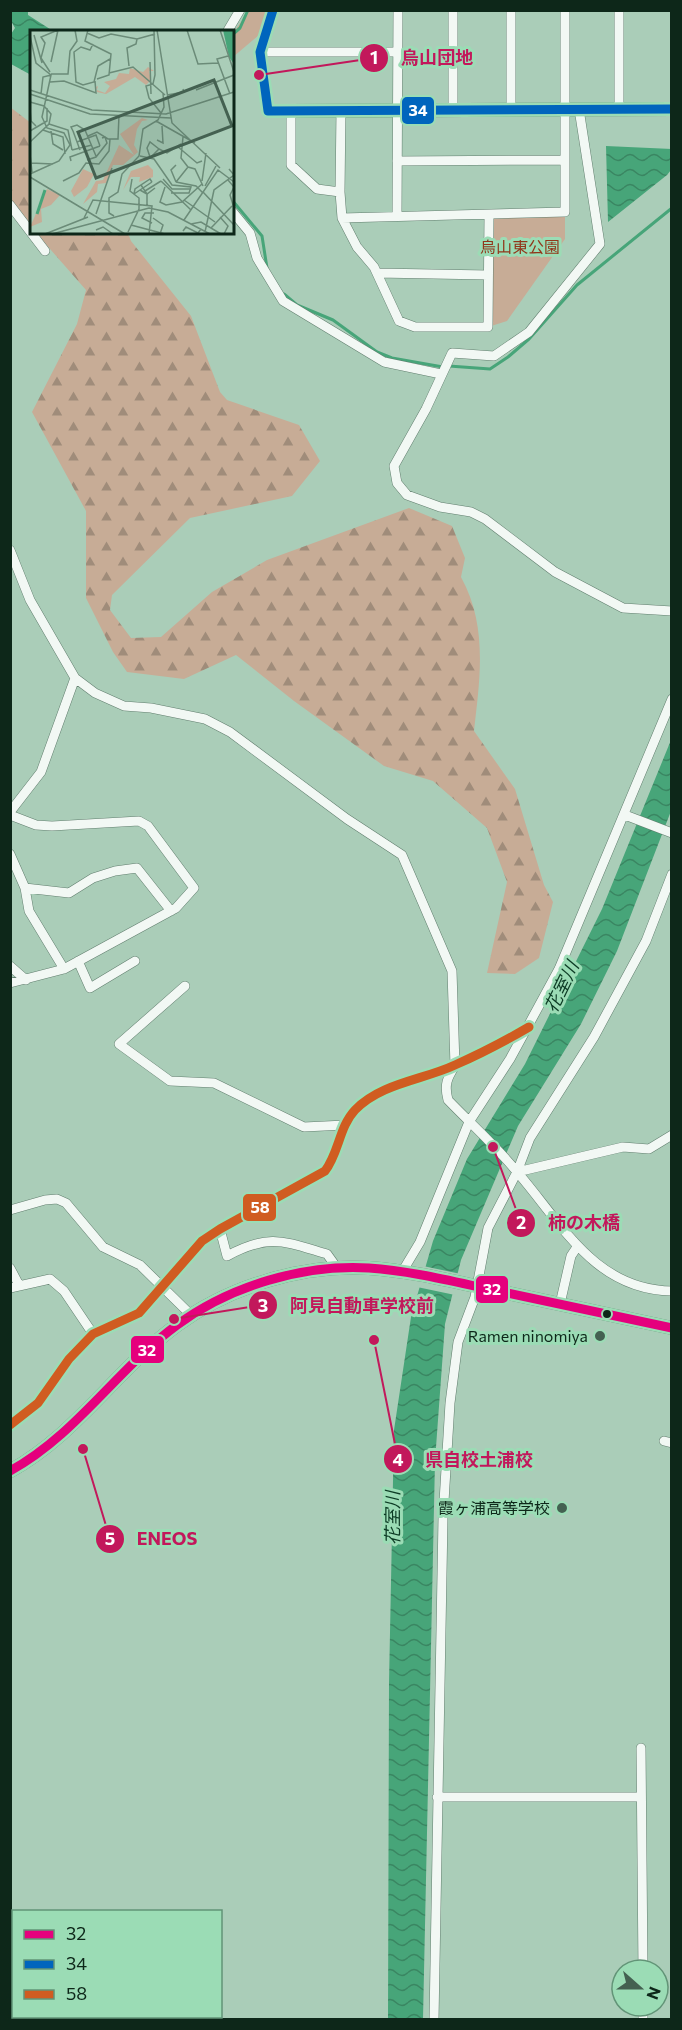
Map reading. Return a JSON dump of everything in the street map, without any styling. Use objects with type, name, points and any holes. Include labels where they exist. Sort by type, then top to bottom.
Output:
[{"type":"street","points":[[228,30],[240,10]]},
{"type":"street","points":[[273,10],[260,52],[268,111],[672,109]]},
{"type":"street","points":[[397,216],[398,10]]},
{"type":"street","points":[[453,10],[453,110]]},
{"type":"street","points":[[511,10],[511,109]]},
{"type":"street","points":[[342,218],[489,216],[566,212],[564,109],[566,10]]},
{"type":"street","points":[[619,10],[620,109]]},
{"type":"street","points":[[260,52],[398,52]]},
{"type":"street","points":[[579,109],[600,244],[529,332],[494,356],[452,353],[426,409],[394,466],[398,483],[407,495],[440,507],[471,512],[485,519],[555,572],[623,608],[672,611]]},
{"type":"street","points":[[341,110],[342,218],[357,248],[377,273],[399,321],[415,327],[488,327],[489,216]]},
{"type":"street","points":[[291,111],[291,165],[317,189],[340,192]]},
{"type":"street","points":[[397,161],[564,160]]},
{"type":"street","points":[[10,205],[30,231]]},
{"type":"street","points":[[234,213],[250,233],[257,258],[283,301],[384,362],[441,374]]},
{"type":"street","points":[[32,234],[45,251]]},
{"type":"street","points":[[377,273],[489,275]]},
{"type":"street","points":[[10,550],[30,600],[75,678],[94,693],[124,706],[189,715],[213,723],[402,855],[452,971],[455,1066],[447,1078],[445,1089],[448,1100],[514,1168],[577,1247],[609,1274],[642,1289],[672,1292]]},
{"type":"street","points":[[10,983],[64,969],[171,911],[194,888],[148,826],[139,821],[52,826],[36,825],[10,813],[40,772],[75,678]]},
{"type":"street","points":[[408,1273],[469,1122],[529,1027],[559,969],[672,699]]},
{"type":"street","points":[[625,815],[672,833]]},
{"type":"street","points":[[10,854],[26,888],[29,911],[64,969]]},
{"type":"street","points":[[26,888],[69,893],[93,878],[115,871],[137,868],[171,911]]},
{"type":"street","points":[[434,2019],[443,1518],[449,1414],[458,1342],[488,1228],[514,1168],[530,1138],[594,1037],[646,941],[672,874]]},
{"type":"street","points":[[78,961],[90,988],[135,961]]},
{"type":"street","points":[[10,966],[26,980]]},
{"type":"street","points":[[185,986],[118,1044],[170,1080],[214,1083],[304,1127],[345,1125]]},
{"type":"street","points":[[10,1425],[38,1403],[69,1359],[93,1334],[140,1313],[196,1248],[220,1228],[325,1171],[333,1160],[345,1125],[355,1110],[376,1093],[455,1066],[529,1027]]},
{"type":"street","points":[[514,1168],[623,1147],[649,1149],[672,1135]]},
{"type":"street","points":[[10,1210],[45,1200],[57,1199],[66,1203],[103,1247],[140,1265],[191,1315]]},
{"type":"street","points":[[220,1228],[227,1256],[256,1242],[284,1242],[327,1254],[337,1268]]},
{"type":"street","points":[[560,1304],[571,1256],[577,1247]]},
{"type":"street","points":[[10,1268],[15,1287],[50,1279],[64,1291],[93,1334]]},
{"type":"street","points":[[10,1472],[52,1443],[141,1354],[191,1315],[248,1288],[292,1275],[337,1268],[408,1273],[672,1328]]},
{"type":"street","points":[[641,1748],[644,1958]]},
{"type":"street","points":[[437,1797],[641,1797]]},
{"type":"green space","points":[[249,11],[273,11],[266,29],[234,56],[234,32]]},
{"type":"green space","points":[[10,107],[30,122],[30,226],[11,202]]},
{"type":"green space","name":"烏山東公園","points":[[565,212],[565,239],[507,321],[488,327],[489,216]]},
{"type":"green space","points":[[37,234],[128,234],[131,241],[191,316],[220,392],[227,400],[299,425],[320,461],[292,496],[190,518],[112,595],[110,610],[131,638],[161,637],[212,592],[267,560],[409,508],[452,526],[465,558],[461,577],[470,596],[479,633],[480,672],[474,731],[515,789],[544,885],[553,902],[539,958],[515,974],[487,973],[507,882],[487,828],[433,781],[384,766],[294,701],[236,655],[184,679],[127,672],[113,652],[86,598],[86,511],[32,412],[77,324],[86,290]]},
{"type":"water","points":[[11,10],[28,11],[28,15],[51,30],[30,30],[30,74],[11,64],[11,34],[15,28],[11,21]]},
{"type":"water","points":[[606,146],[672,149],[671,170],[667,175],[608,222]]},
{"type":"water","name":"花室川","points":[[671,740],[671,811],[617,951],[581,1024],[518,1126],[461,1260],[445,1324],[435,1461],[423,2019],[388,2020],[389,1683],[394,1430],[411,1317],[433,1241],[467,1159],[525,1064],[602,909]]},
{"type":"pier","points":[[423,1266],[461,1274],[455,1295],[417,1287]]},
{"type":"waterway","points":[[234,33],[240,28],[248,10]]},
{"type":"waterway","points":[[234,202],[262,236],[267,268]]},
{"type":"waterway","points":[[449,366],[490,369],[508,357],[529,339],[577,285],[672,208]]},
{"type":"waterway","points":[[284,294],[297,305],[333,320],[377,352],[392,358],[443,367]]},
{"type":"transit line","name":"34","points":[[273,10],[260,52],[268,111],[672,109]]},
{"type":"transit line","name":"58","points":[[10,1425],[38,1403],[69,1359],[93,1334],[139,1313],[202,1241],[325,1171],[346,1124],[355,1110],[365,1101],[390,1088],[464,1061],[529,1027]]},
{"type":"transit line","name":"32","points":[[10,1471],[56,1439],[155,1342],[177,1325],[220,1299],[268,1280],[293,1274],[344,1268],[403,1272],[672,1328]]},
{"type":"place","name":"烏山団地","points":[[259,75]]},
{"type":"place","name":"柿の木橋","points":[[493,1147]]},
{"type":"place","name":"阿見自動車学校前","points":[[174,1319]]},
{"type":"place","name":"Ramen ninomiya","points":[[600,1336]]},
{"type":"place","name":"県自校土浦校","points":[[374,1340]]},
{"type":"place","name":"ENEOS","points":[[83,1449]]},
{"type":"place","name":"霞ヶ浦高等学校","points":[[562,1508]]}]
